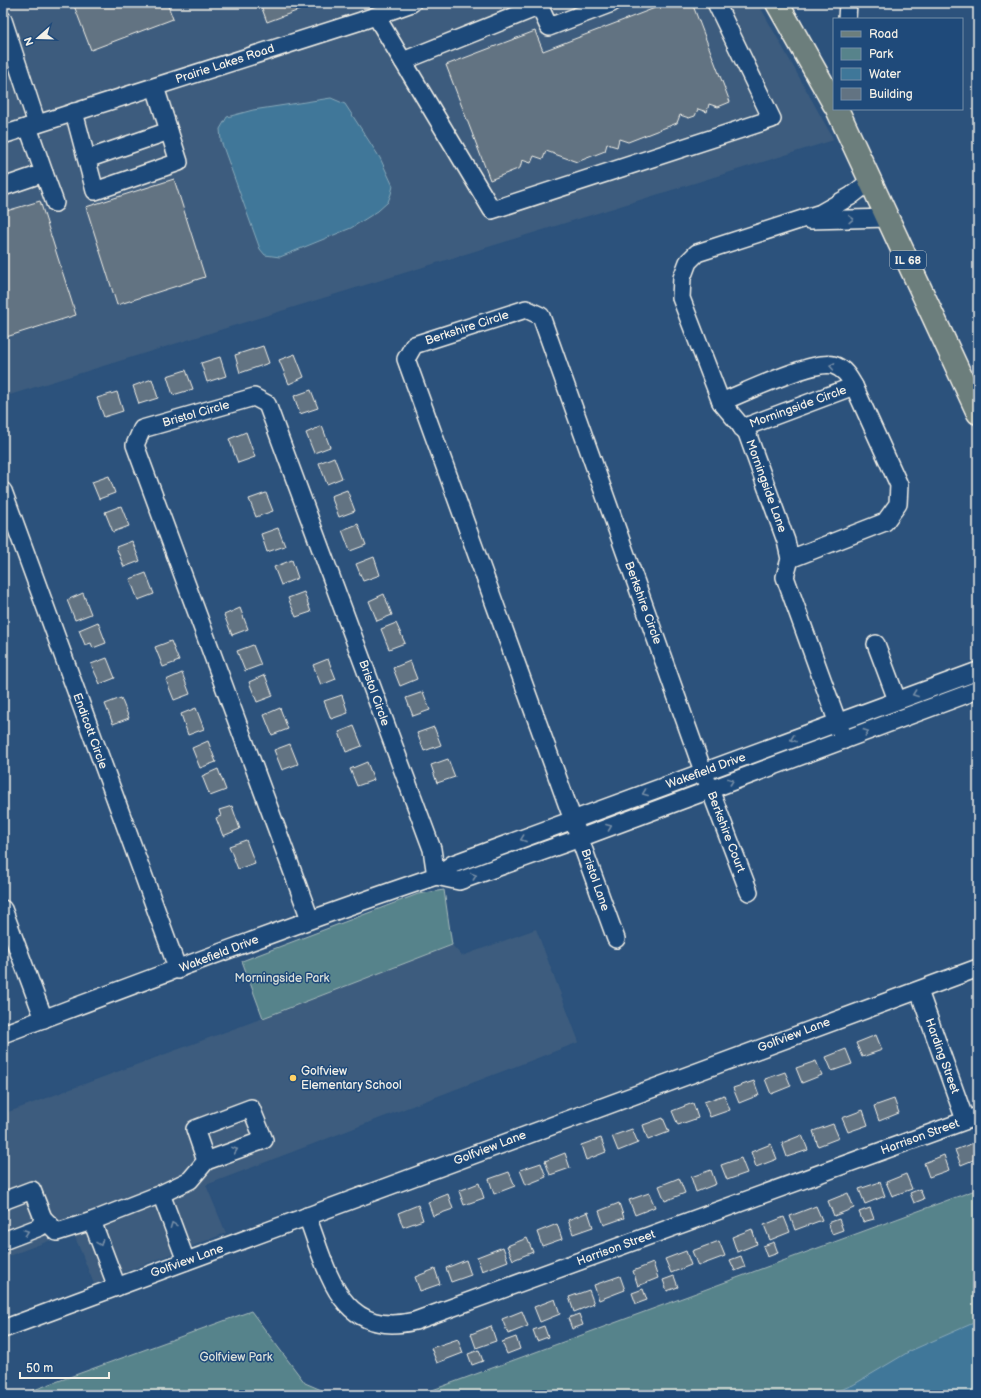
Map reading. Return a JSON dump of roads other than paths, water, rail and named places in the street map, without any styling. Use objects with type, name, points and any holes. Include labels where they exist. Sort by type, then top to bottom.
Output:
[{"type":"main road","points":[[777,3],[833,102]]},
{"type":"main road","name":"IL 68","points":[[836,110],[889,218],[978,413]]},
{"type":"street","name":"Prairie Lakes Road","points":[[3,135],[376,16],[412,3]]},
{"type":"street","points":[[403,61],[539,5],[549,27],[612,3]]},
{"type":"street","points":[[376,16],[492,210],[772,119],[716,3]]},
{"type":"street","points":[[847,18],[848,3]]},
{"type":"street","points":[[3,20],[7,48],[32,126],[44,173],[55,203]]},
{"type":"street","points":[[74,112],[95,191],[179,162],[155,87]]},
{"type":"street","points":[[87,158],[169,131]]},
{"type":"street","points":[[3,187],[44,173]]},
{"type":"street","name":"Morningside Lane","points":[[844,740],[836,723],[785,577],[790,559],[786,541],[763,476],[747,433],[721,402],[681,298],[682,278],[688,262],[697,253],[821,213],[851,196],[870,181]]},
{"type":"street","name":"Morningside Lane","points":[[798,221],[889,218]]},
{"type":"street","name":"Berkshire Circle","points":[[574,820],[406,359],[414,345],[526,309],[541,316],[703,771]]},
{"type":"street","name":"Morningside Circle","points":[[721,402],[814,365],[833,365],[844,370],[854,386],[899,485],[898,504],[885,522],[790,559]]},
{"type":"street","name":"Morningside Circle","points":[[742,428],[854,386]]},
{"type":"street","name":"Bristol Circle","points":[[310,919],[135,445],[142,429],[254,397],[268,404],[432,848],[436,876]]},
{"type":"street","name":"Endicott Circle","points":[[3,491],[178,970]]},
{"type":"street","points":[[876,644],[897,700]]},
{"type":"street","name":"Wakefield Drive","points":[[3,1034],[178,970],[310,919],[436,876],[453,864],[978,671]]},
{"type":"street","points":[[933,687],[939,705]]},
{"type":"street","name":"Wakefield Drive","points":[[436,876],[459,881],[580,838],[978,690]]},
{"type":"street","name":"Berkshire Court","points":[[703,771],[749,892]]},
{"type":"street","name":"Bristol Lane","points":[[574,820],[616,939]]},
{"type":"street","points":[[3,909],[44,1019]]},
{"type":"street","name":"Golfview Lane","points":[[3,1329],[978,968]]},
{"type":"street","name":"Harding Street","points":[[919,991],[972,1118]]},
{"type":"street","name":"Harrison Street","points":[[307,1216],[332,1283],[345,1304],[356,1313],[370,1320],[386,1324],[401,1324],[415,1321],[972,1118]]},
{"type":"street","points":[[3,1202],[32,1190],[43,1218],[57,1232],[92,1221],[161,1194],[190,1180],[206,1161]]},
{"type":"street","points":[[161,1194],[186,1261]]},
{"type":"street","points":[[3,1241],[40,1227],[43,1218]]},
{"type":"street","points":[[92,1221],[117,1287]]},
{"type":"water","points":[[331,98],[345,104],[380,158],[393,186],[388,202],[378,211],[351,228],[280,257],[265,255],[260,249],[221,141],[220,129],[227,117],[253,110]]},
{"type":"water","points":[[978,1321],[978,1395],[827,1395],[853,1385],[910,1351]]},
{"type":"place","name":"Golfview Elementary School","points":[[293,1078]]},
{"type":"park label","name":"Morningside Park","points":[[282,978]]},
{"type":"park label","name":"Golfview Park","points":[[236,1357]]}]
